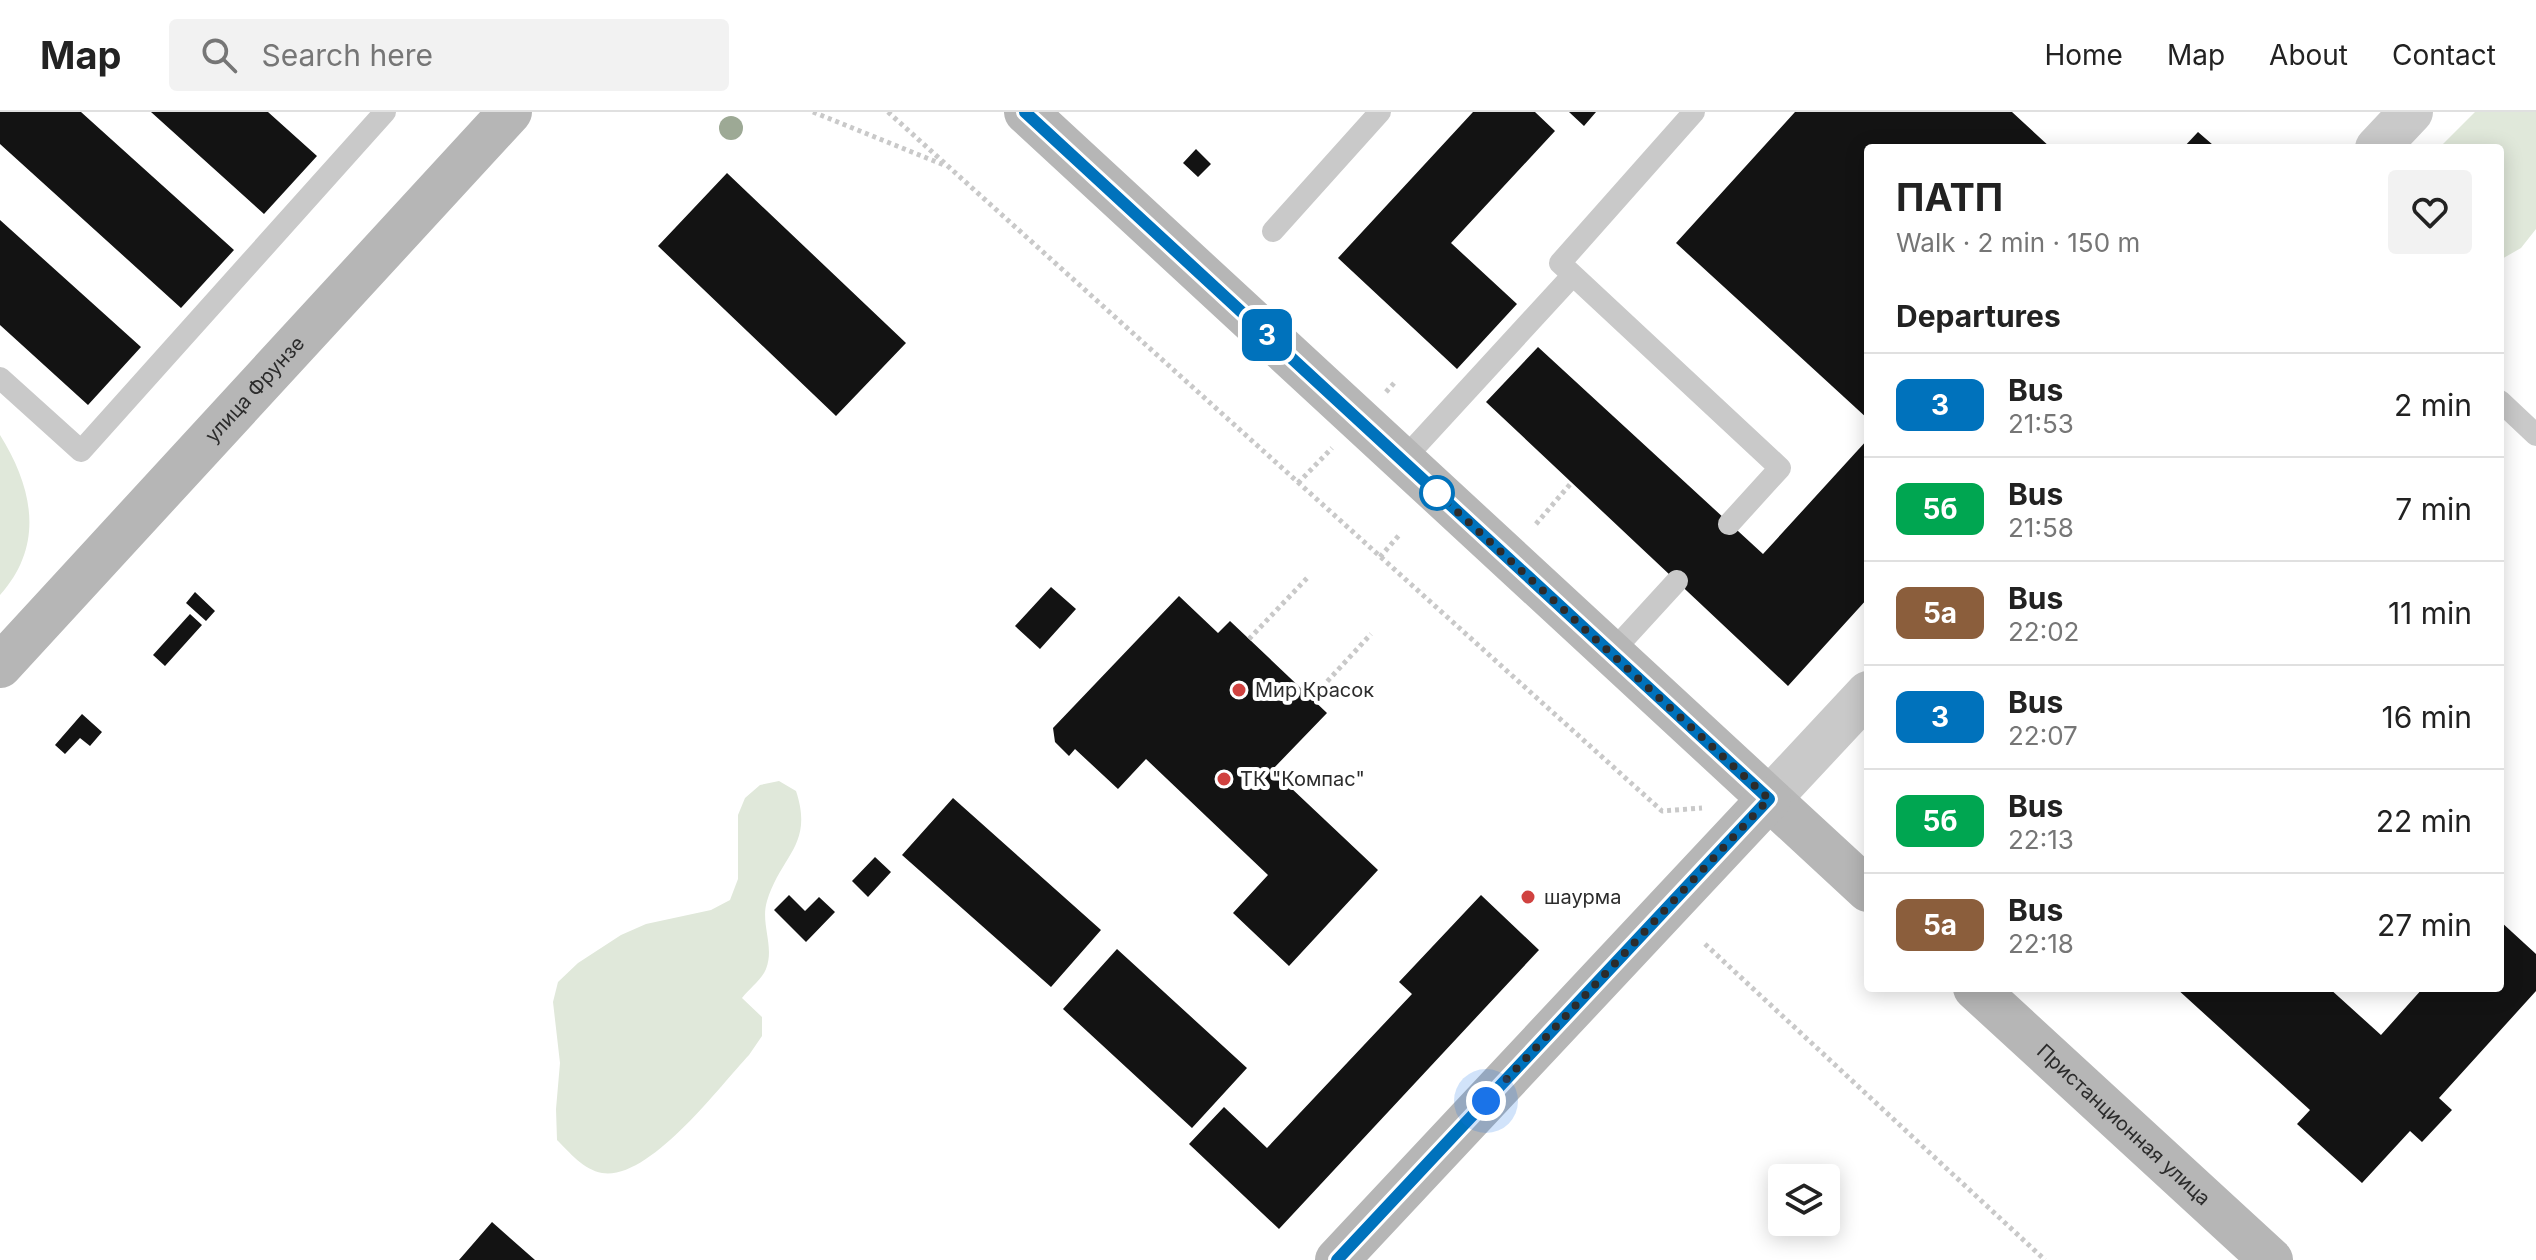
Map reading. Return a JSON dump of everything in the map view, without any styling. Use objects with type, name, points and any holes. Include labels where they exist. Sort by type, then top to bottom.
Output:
[{"type":"main road","name":"улица Фрунзе","points":[[0,666],[510,112]]},
{"type":"main road","points":[[1026,112],[1864,886]]},
{"type":"main road","points":[[1337,1260],[1769,799]]},
{"type":"main road","name":"Пристанционная улица","points":[[1979,992],[2271,1260]]},
{"type":"street","points":[[2381,144],[2411,112]]},
{"type":"street","points":[[1769,799],[1864,697]]},
{"type":"lane","points":[[0,378],[81,451],[385,112]]},
{"type":"lane","points":[[1273,231],[1380,112]]},
{"type":"lane","points":[[1694,112],[1560,263],[1780,468],[1729,524]]},
{"type":"lane","points":[[1402,461],[1573,275]]},
{"type":"lane","points":[[2504,405],[2536,435]]},
{"type":"lane","points":[[1611,653],[1677,581]]},
{"type":"path","points":[[813,112],[949,167]]},
{"type":"path","points":[[888,112],[1662,811],[1704,808]]},
{"type":"path","points":[[1536,524],[1572,482]]},
{"type":"path","points":[[1380,557],[1401,533]]},
{"type":"path","points":[[1249,639],[1309,576]]},
{"type":"path","points":[[1311,699],[1371,634]]},
{"type":"path","points":[[1705,944],[2045,1260]]},
{"type":"shaded area","points":[[2475,112],[2536,112],[2536,229],[2521,248],[2504,258],[2504,144],[2443,144]]},
{"type":"shaded area","points":[[0,435],[20,475],[29,516],[24,556],[0,595]]},
{"type":"shaded area","points":[[779,781],[796,791],[801,824],[794,849],[767,901],[765,918],[769,952],[766,969],[742,998],[762,1017],[762,1036],[702,1109],[661,1148],[621,1172],[602,1173],[589,1168],[557,1140],[560,1063],[553,1002],[558,982],[578,963],[621,935],[646,924],[711,910],[730,900],[738,879],[738,815],[745,798],[760,785]]},
{"type":"building","points":[[0,112],[81,112],[234,250],[181,308],[0,144]]},
{"type":"building","points":[[151,112],[268,112],[317,156],[264,214]]},
{"type":"building","points":[[1473,112],[1535,112],[1555,131],[1451,243],[1517,304],[1457,369],[1338,258]]},
{"type":"building","points":[[1569,112],[1596,112],[1584,126]]},
{"type":"building","points":[[1795,112],[2012,112],[2047,144],[1864,144],[1864,415],[1676,243]]},
{"type":"building","points":[[2198,132],[2212,144],[2187,144]]},
{"type":"building","points":[[1196,149],[1211,164],[1198,177],[1183,163]]},
{"type":"building","points":[[727,173],[906,343],[836,416],[658,246]]},
{"type":"building","points":[[0,220],[141,347],[88,405],[0,325]]},
{"type":"building","points":[[1538,347],[1763,554],[1864,443],[1864,602],[1788,686],[1486,402]]},
{"type":"building","points":[[1051,587],[1076,609],[1040,649],[1015,626]]},
{"type":"building","points":[[195,592],[215,611],[206,621],[186,603]]},
{"type":"building","name":"ТК \"Компас\"","points":[[1179,596],[1218,633],[1230,621],[1327,713],[1272,770],[1378,870],[1289,966],[1233,913],[1268,875],[1146,759],[1118,789],[1075,749],[1069,756],[1055,742],[1053,728]]},
{"type":"building","points":[[190,614],[202,625],[165,666],[153,655]]},
{"type":"building","points":[[82,714],[102,732],[90,746],[80,738],[65,754],[55,745]]},
{"type":"building","points":[[953,798],[1101,930],[1051,987],[902,855]]},
{"type":"building","points":[[875,857],[891,872],[868,897],[852,881]]},
{"type":"building","points":[[789,895],[805,911],[819,897],[835,912],[806,942],[774,910]]},
{"type":"building","points":[[1481,895],[1539,950],[1279,1229],[1189,1144],[1224,1107],[1267,1148],[1412,994],[1399,982]]},
{"type":"building","points":[[2504,925],[2536,954],[2536,991],[2439,1098],[2452,1110],[2422,1142],[2410,1131],[2362,1183],[2297,1124],[2310,1110],[2180,992],[2333,992],[2381,1035],[2419,992],[2504,992]]},
{"type":"building","points":[[1117,949],[1247,1068],[1192,1128],[1063,1009]]},
{"type":"building","points":[[492,1222],[535,1260],[459,1260]]},
{"type":"bus line","name":"3","points":[[1025,112],[1769,799],[1337,1260]]},
{"type":"place","name":"Мир Красок","points":[[1239,690]]},
{"type":"place","name":"ТК \"Компас\"","points":[[1224,779]]},
{"type":"place","name":"шаурма","points":[[1528,897]]},
{"type":"route","points":[[1437,493],[1769,799],[1486,1101]]}]
